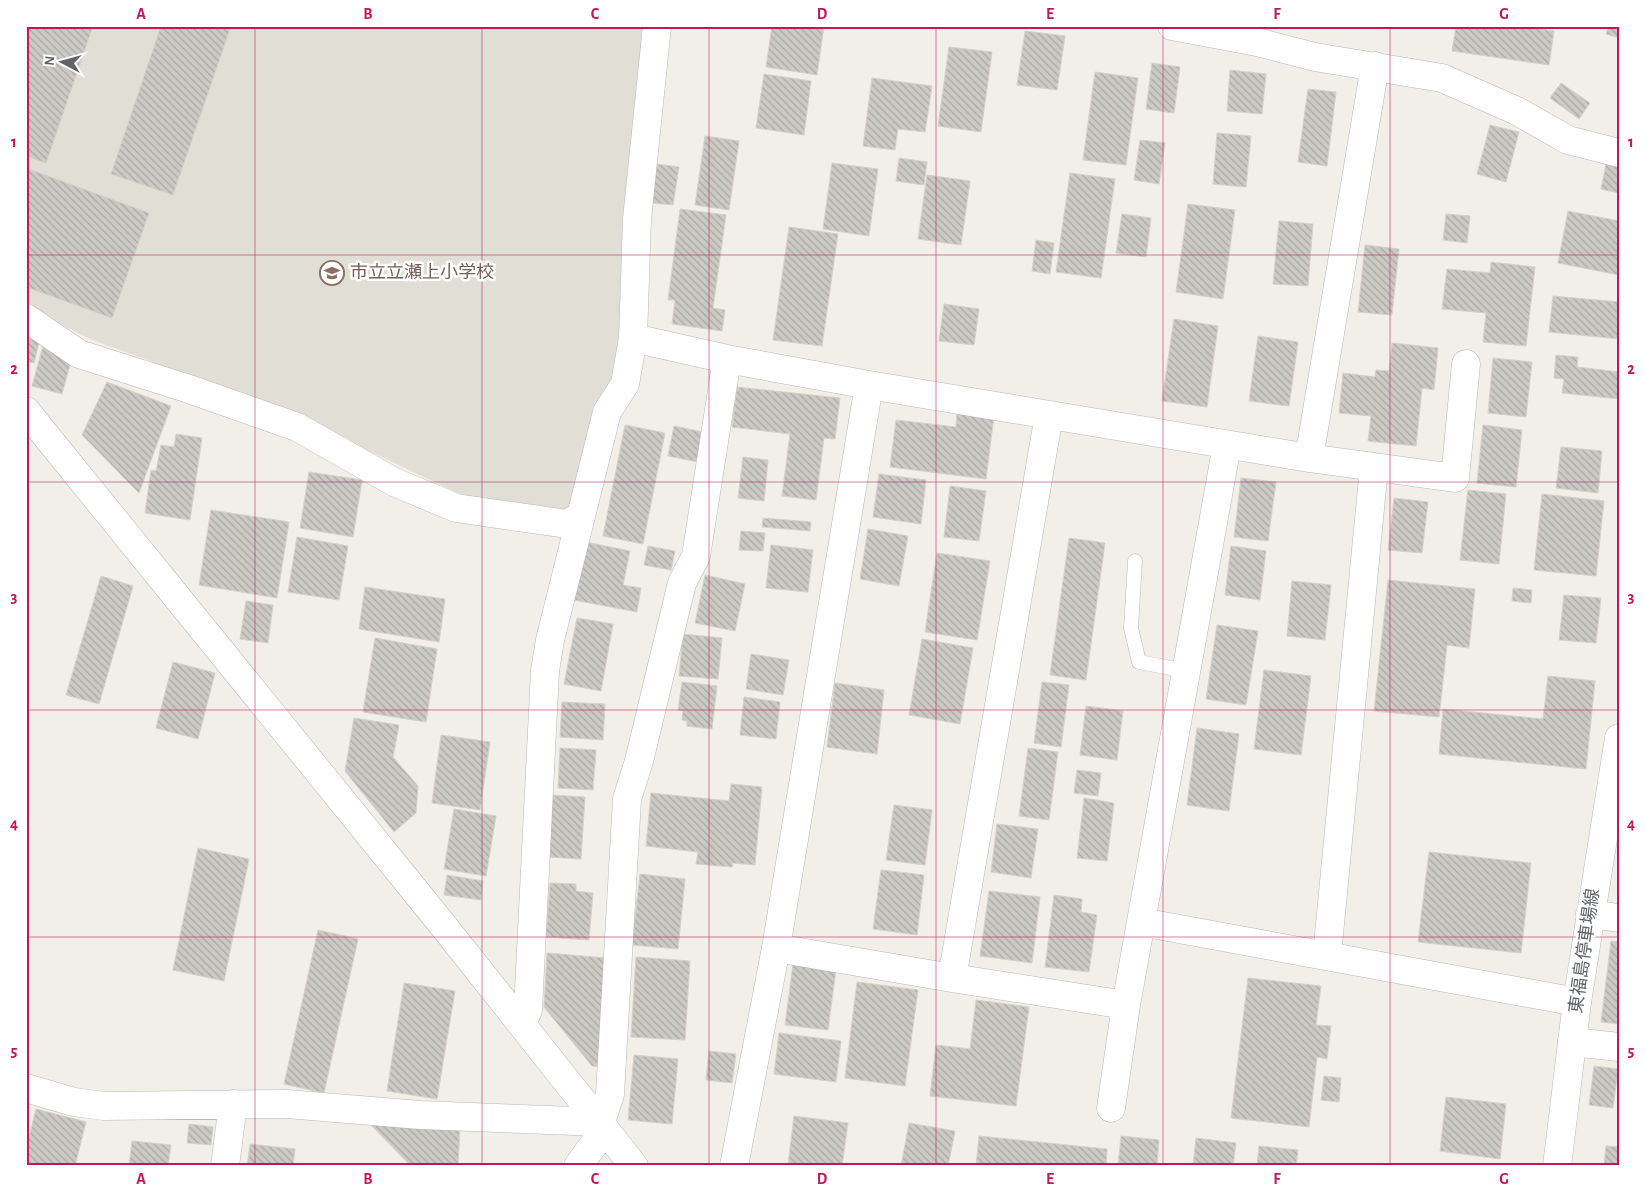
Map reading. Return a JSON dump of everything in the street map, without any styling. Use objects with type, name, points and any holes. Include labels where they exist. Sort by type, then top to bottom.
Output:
[{"type":"street","points":[[522,1024],[528,1010],[545,671],[550,640],[607,412],[625,384],[633,338],[637,219],[657,26]]},
{"type":"street","points":[[1172,26],[1257,42],[1315,57],[1442,78],[1517,111],[1568,140],[1619,152]]},
{"type":"street","points":[[1309,458],[1375,66]]},
{"type":"street","points":[[26,318],[79,354],[189,389],[296,427],[394,482],[456,508],[567,524],[580,516]]},
{"type":"street","points":[[633,338],[727,360],[869,385],[1227,445],[1455,478],[1466,364]]},
{"type":"street","points":[[578,1166],[603,1126],[610,1094],[627,799],[639,761],[682,583],[696,556],[727,360]]},
{"type":"street","points":[[734,1166],[776,948],[869,385]]},
{"type":"street","points":[[26,411],[522,1024],[634,1166]]},
{"type":"street","points":[[952,978],[1050,415]]},
{"type":"street","points":[[1111,1108],[1126,1005],[1227,445]]},
{"type":"street","points":[[1327,955],[1374,467]]},
{"type":"street","name":"東福島停車場線","points":[[1557,1166],[1577,1002],[1619,738]]},
{"type":"street","points":[[1590,914],[1619,918]]},
{"type":"street","points":[[1141,922],[1577,1002]]},
{"type":"street","points":[[776,948],[1126,1005]]},
{"type":"street","points":[[1572,1042],[1619,1046]]},
{"type":"street","points":[[26,1088],[74,1102],[104,1106],[287,1104],[420,1115],[603,1126]]},
{"type":"street","points":[[225,1166],[233,1104]]},
{"type":"lane","points":[[1135,561],[1131,628],[1139,662],[1186,671]]},
{"type":"shaded area","name":"市立立瀬上小学校","points":[[26,26],[663,26],[627,368],[569,513],[506,505],[458,493],[272,405],[90,339],[26,307]]},
{"type":"building","points":[[26,26],[93,26],[46,163],[26,156]]},
{"type":"building","points":[[161,26],[231,26],[173,195],[111,174]]},
{"type":"building","points":[[772,26],[824,26],[817,75],[766,67]]},
{"type":"building","points":[[1456,26],[1538,26],[1538,29],[1554,31],[1549,65],[1452,51]]},
{"type":"building","points":[[1609,26],[1619,26],[1619,38],[1606,34]]},
{"type":"building","points":[[1025,31],[1065,36],[1057,90],[1017,85]]},
{"type":"building","points":[[949,47],[992,52],[981,132],[938,126]]},
{"type":"building","points":[[1152,63],[1180,67],[1174,113],[1146,109]]},
{"type":"building","points":[[1230,70],[1266,74],[1262,114],[1227,111]]},
{"type":"building","points":[[1095,72],[1138,78],[1126,165],[1083,160]]},
{"type":"building","points":[[764,74],[811,81],[804,135],[756,128]]},
{"type":"building","points":[[872,78],[932,86],[925,132],[898,129],[895,150],[863,146]]},
{"type":"building","points":[[1561,83],[1590,103],[1579,119],[1550,98]]},
{"type":"building","points":[[1308,89],[1336,92],[1327,166],[1298,162]]},
{"type":"building","points":[[1490,125],[1519,132],[1506,182],[1477,174]]},
{"type":"building","points":[[1217,133],[1251,136],[1246,187],[1213,184]]},
{"type":"building","points":[[705,136],[739,141],[729,210],[695,205]]},
{"type":"building","points":[[1140,140],[1165,143],[1159,184],[1134,180]]},
{"type":"building","points":[[899,158],[927,162],[924,185],[896,181]]},
{"type":"building","points":[[832,163],[878,169],[869,236],[823,229]]},
{"type":"building","points":[[657,164],[679,167],[673,205],[652,203]]},
{"type":"building","points":[[1606,164],[1619,167],[1619,193],[1601,189]]},
{"type":"building","points":[[26,168],[149,213],[112,318],[26,287]]},
{"type":"building","points":[[1070,173],[1115,179],[1101,278],[1056,272]]},
{"type":"building","points":[[927,175],[970,181],[961,245],[918,239]]},
{"type":"building","points":[[1188,204],[1235,210],[1223,299],[1176,292]]},
{"type":"building","points":[[680,209],[726,215],[713,308],[725,310],[722,331],[672,324],[675,300],[668,300]]},
{"type":"building","points":[[1568,211],[1619,221],[1619,275],[1558,263]]},
{"type":"building","points":[[1122,214],[1151,218],[1146,257],[1116,253]]},
{"type":"building","points":[[1446,214],[1470,216],[1467,243],[1443,240]]},
{"type":"building","points":[[1279,221],[1313,224],[1308,286],[1273,284]]},
{"type":"building","points":[[789,227],[838,234],[822,346],[773,340]]},
{"type":"building","points":[[1036,240],[1054,243],[1050,274],[1032,271]]},
{"type":"building","points":[[1365,245],[1399,249],[1392,315],[1358,312]]},
{"type":"building","points":[[1491,262],[1535,267],[1526,346],[1483,342],[1486,313],[1442,309],[1447,269],[1490,273]]},
{"type":"building","points":[[1553,296],[1619,302],[1619,339],[1549,332]]},
{"type":"building","points":[[944,304],[979,309],[974,345],[939,341]]},
{"type":"building","points":[[1174,319],[1218,326],[1207,407],[1162,401]]},
{"type":"building","points":[[26,334],[40,338],[34,363],[26,361]]},
{"type":"building","points":[[1258,336],[1298,342],[1289,406],[1249,401]]},
{"type":"building","points":[[1392,343],[1438,348],[1434,390],[1422,388],[1416,446],[1368,441],[1371,416],[1339,413],[1343,373],[1375,377],[1376,370],[1389,371]]},
{"type":"building","points":[[43,346],[73,354],[62,394],[32,386]]},
{"type":"building","points":[[1556,355],[1578,357],[1577,367],[1619,372],[1619,399],[1562,393],[1564,379],[1554,378]]},
{"type":"building","points":[[1493,358],[1532,362],[1526,417],[1488,413]]},
{"type":"building","points":[[107,382],[171,406],[139,493],[82,435]]},
{"type":"building","points":[[737,387],[840,398],[835,439],[824,438],[816,500],[782,496],[790,434],[732,427]]},
{"type":"building","points":[[957,411],[994,416],[986,479],[890,467],[896,420],[956,427]]},
{"type":"building","points":[[625,425],[665,433],[643,544],[603,536]]},
{"type":"building","points":[[1483,425],[1522,430],[1516,487],[1477,483]]},
{"type":"building","points":[[674,426],[703,432],[698,462],[668,456]]},
{"type":"building","points":[[176,434],[202,438],[190,520],[145,513],[151,470],[156,471],[161,445],[174,447]]},
{"type":"building","points":[[1561,447],[1602,451],[1598,493],[1556,488]]},
{"type":"building","points":[[743,457],[768,460],[764,501],[738,498]]},
{"type":"building","points":[[309,472],[362,480],[353,537],[300,528]]},
{"type":"building","points":[[879,474],[926,480],[921,524],[873,517]]},
{"type":"building","points":[[1241,478],[1276,482],[1268,541],[1234,537]]},
{"type":"building","points":[[950,486],[986,491],[979,541],[944,537]]},
{"type":"building","points":[[1468,490],[1506,494],[1499,564],[1460,560]]},
{"type":"building","points":[[1542,494],[1604,501],[1596,576],[1534,570]]},
{"type":"building","points":[[1394,498],[1428,502],[1422,553],[1388,550]]},
{"type":"building","points":[[211,510],[289,522],[277,598],[199,585]]},
{"type":"building","points":[[763,518],[811,522],[810,531],[762,527]]},
{"type":"building","points":[[868,529],[908,536],[899,586],[860,579]]},
{"type":"building","points":[[741,531],[765,533],[763,551],[739,550]]},
{"type":"building","points":[[297,537],[348,546],[339,600],[288,592]]},
{"type":"building","points":[[1069,538],[1105,543],[1086,680],[1050,675]]},
{"type":"building","points":[[586,542],[630,551],[623,585],[641,588],[637,612],[574,600]]},
{"type":"building","points":[[771,545],[813,550],[808,592],[766,588]]},
{"type":"building","points":[[648,546],[675,551],[671,570],[644,565]]},
{"type":"building","points":[[1231,546],[1266,551],[1260,600],[1225,595]]},
{"type":"building","points":[[937,553],[990,561],[977,640],[925,632]]},
{"type":"building","points":[[705,575],[745,584],[735,631],[695,623]]},
{"type":"building","points":[[101,576],[133,586],[99,704],[66,695]]},
{"type":"building","points":[[1388,580],[1475,589],[1469,648],[1447,645],[1439,717],[1374,711]]},
{"type":"building","points":[[1292,581],[1331,585],[1325,640],[1287,636]]},
{"type":"building","points":[[365,587],[445,599],[439,642],[359,629]]},
{"type":"building","points":[[1513,588],[1532,590],[1531,603],[1512,601]]},
{"type":"building","points":[[1564,595],[1601,598],[1596,643],[1559,640]]},
{"type":"building","points":[[246,601],[273,605],[268,643],[240,639]]},
{"type":"building","points":[[577,618],[613,624],[601,691],[564,684]]},
{"type":"building","points":[[1217,625],[1258,631],[1246,705],[1206,699]]},
{"type":"building","points":[[683,634],[722,638],[718,679],[679,676]]},
{"type":"building","points":[[375,638],[437,649],[426,722],[363,712]]},
{"type":"building","points":[[922,639],[973,648],[960,724],[909,715]]},
{"type":"building","points":[[751,654],[789,660],[783,695],[746,689]]},
{"type":"building","points":[[173,662],[215,673],[198,739],[156,728]]},
{"type":"building","points":[[1264,670],[1311,676],[1301,755],[1254,749]]},
{"type":"building","points":[[1548,676],[1595,681],[1586,769],[1439,754],[1443,709],[1543,719]]},
{"type":"building","points":[[682,682],[717,686],[712,729],[687,726],[687,721],[682,720],[683,711],[678,710]]},
{"type":"building","points":[[1042,682],[1069,685],[1061,747],[1034,743]]},
{"type":"building","points":[[835,683],[884,690],[877,754],[827,747]]},
{"type":"building","points":[[744,697],[780,702],[776,739],[740,735]]},
{"type":"building","points":[[562,702],[605,704],[603,740],[560,737]]},
{"type":"building","points":[[1086,706],[1123,711],[1117,760],[1080,755]]},
{"type":"building","points":[[354,718],[399,725],[393,757],[418,786],[416,813],[394,832],[345,771]]},
{"type":"building","points":[[1197,728],[1239,734],[1229,811],[1187,805]]},
{"type":"building","points":[[441,735],[490,742],[480,810],[432,803]]},
{"type":"building","points":[[560,748],[596,750],[593,790],[558,788]]},
{"type":"building","points":[[1028,748],[1058,752],[1049,820],[1019,816]]},
{"type":"building","points":[[1077,770],[1101,773],[1098,796],[1074,793]]},
{"type":"building","points":[[731,784],[762,787],[755,865],[733,863],[732,867],[696,864],[698,852],[646,846],[651,793],[729,801]]},
{"type":"building","points":[[551,795],[585,797],[581,859],[547,857]]},
{"type":"building","points":[[1084,798],[1114,803],[1107,861],[1077,858]]},
{"type":"building","points":[[894,805],[932,810],[925,865],[886,860]]},
{"type":"building","points":[[454,809],[496,816],[486,876],[444,869]]},
{"type":"building","points":[[997,824],[1038,829],[1031,878],[991,872]]},
{"type":"building","points":[[198,848],[249,859],[224,981],[173,970]]},
{"type":"building","points":[[1429,852],[1531,863],[1521,953],[1418,942]]},
{"type":"building","points":[[881,870],[924,875],[917,935],[873,929]]},
{"type":"building","points":[[640,874],[685,879],[678,949],[632,945]]},
{"type":"building","points":[[447,875],[483,881],[481,900],[444,895]]},
{"type":"building","points":[[550,883],[576,884],[576,891],[593,893],[589,940],[546,937]]},
{"type":"building","points":[[989,891],[1040,897],[1032,963],[980,956]]},
{"type":"building","points":[[1054,895],[1082,899],[1081,912],[1097,915],[1089,972],[1045,967]]},
{"type":"building","points":[[318,930],[358,939],[324,1093],[284,1084]]},
{"type":"building","points":[[1611,941],[1619,942],[1619,1024],[1601,1022]]},
{"type":"building","points":[[547,953],[606,958],[599,1067],[592,1066],[544,1007]]},
{"type":"building","points":[[636,957],[690,961],[685,1040],[631,1037]]},
{"type":"building","points":[[793,964],[836,970],[828,1030],[785,1025]]},
{"type":"building","points":[[1248,978],[1321,986],[1316,1025],[1331,1026],[1327,1059],[1317,1057],[1309,1127],[1231,1118]]},
{"type":"building","points":[[857,982],[918,990],[905,1086],[845,1078]]},
{"type":"building","points":[[404,983],[455,991],[437,1099],[387,1091]]},
{"type":"building","points":[[976,1000],[1029,1007],[1016,1106],[930,1096],[936,1045],[970,1049]]},
{"type":"building","points":[[779,1033],[841,1041],[836,1082],[774,1074]]},
{"type":"building","points":[[709,1051],[736,1054],[732,1083],[706,1080]]},
{"type":"building","points":[[634,1055],[678,1059],[672,1124],[628,1120]]},
{"type":"building","points":[[1594,1066],[1618,1069],[1613,1108],[1589,1105]]},
{"type":"building","points":[[1324,1076],[1341,1078],[1339,1102],[1321,1100]]},
{"type":"building","points":[[1446,1097],[1506,1104],[1500,1159],[1440,1151]]},
{"type":"building","points":[[36,1109],[86,1122],[75,1166],[26,1164],[26,1150]]},
{"type":"building","points":[[794,1116],[848,1123],[842,1166],[788,1165]]},
{"type":"building","points":[[366,1120],[460,1127],[458,1166],[411,1166]]},
{"type":"building","points":[[909,1123],[955,1131],[948,1166],[901,1166]]},
{"type":"building","points":[[189,1124],[213,1127],[211,1145],[187,1143]]},
{"type":"building","points":[[979,1136],[1107,1149],[1106,1166],[976,1166]]},
{"type":"building","points":[[1121,1136],[1159,1140],[1157,1166],[1118,1166]]},
{"type":"building","points":[[1196,1138],[1236,1143],[1233,1166],[1193,1166]]},
{"type":"building","points":[[132,1141],[171,1145],[168,1166],[129,1166]]},
{"type":"building","points":[[250,1144],[295,1149],[293,1166],[247,1166]]},
{"type":"building","points":[[1259,1146],[1298,1150],[1296,1166],[1257,1166]]},
{"type":"building","points":[[1606,1146],[1619,1147],[1619,1166],[1604,1166]]},
{"type":"place","name":"市立立瀬上小学校","points":[[332,273]]}]
